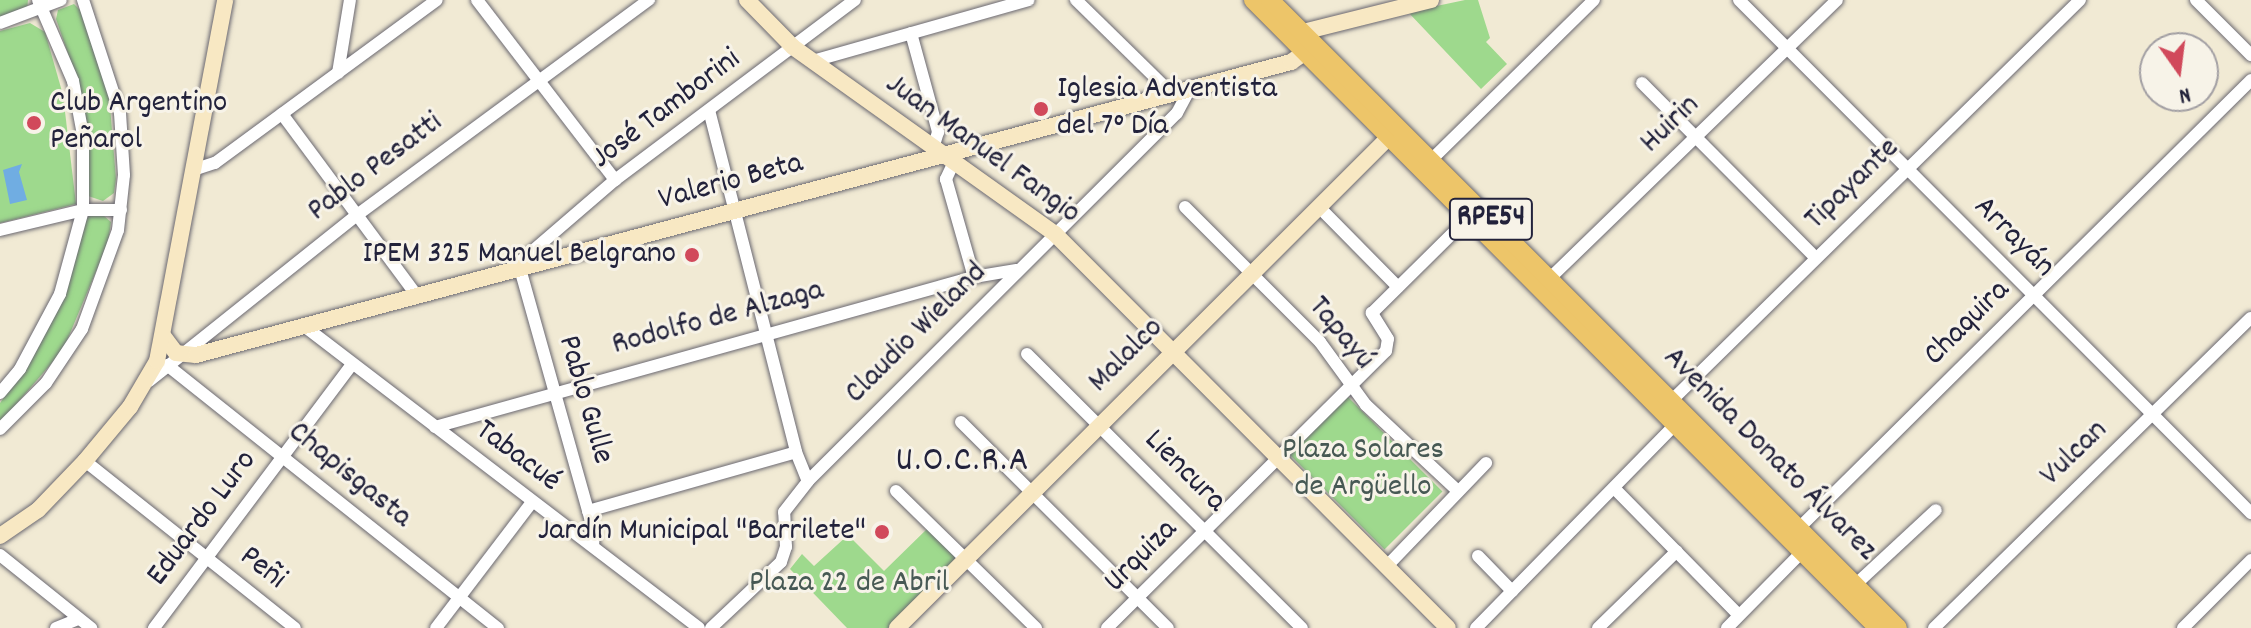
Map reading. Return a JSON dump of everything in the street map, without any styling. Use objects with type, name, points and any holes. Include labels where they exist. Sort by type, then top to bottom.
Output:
[{"type":"main road","name":"Pablo Pesatti","points":[[0,536],[38,510],[85,461],[142,387],[164,337],[225,0]]},
{"type":"main road","name":"Juan Manuel Fangio","points":[[747,0],[793,47],[1055,234],[1448,628]]},
{"type":"main road","name":"Avenida Donato Álvarez","points":[[1253,0],[1305,43],[1794,532],[1855,585],[1898,628]]},
{"type":"main road","name":"Avenida Donato Álvarez","points":[[1270,0],[1305,43]]},
{"type":"main road","name":"Valerio Beta","points":[[173,359],[1291,62],[1305,43],[1431,0]]},
{"type":"main road","name":"Malalco","points":[[900,627],[1172,350],[1394,132]]},
{"type":"main road","name":"Avenida Donato Álvarez","points":[[1427,164],[1470,216],[1546,282]]},
{"type":"main road","points":[[164,337],[173,359]]},
{"type":"main road","name":"Avenida Donato Álvarez","points":[[1794,532],[1803,551],[1878,628]]},
{"type":"street","points":[[0,23],[40,4],[61,0]]},
{"type":"street","points":[[0,429],[46,383],[82,329],[110,264],[121,210],[124,148],[116,87],[83,0]]},
{"type":"street","points":[[338,73],[350,0]]},
{"type":"street","points":[[196,169],[215,163],[437,0]]},
{"type":"street","points":[[477,0],[615,180]]},
{"type":"street","name":"Pablo Pesatti","points":[[142,387],[173,359],[357,215],[649,0]]},
{"type":"street","name":"José Tamborini","points":[[520,269],[527,254],[615,180],[855,0]]},
{"type":"street","points":[[813,61],[1029,0]]},
{"type":"street","points":[[1076,0],[1170,92]]},
{"type":"street","points":[[1427,164],[1594,0]]},
{"type":"street","name":"Arrayán","points":[[1739,0],[2251,513]]},
{"type":"street","name":"Huirin","points":[[1546,282],[1837,0]]},
{"type":"street","name":"Tipayante","points":[[1668,404],[2080,0]]},
{"type":"street","points":[[2196,0],[2251,55]]},
{"type":"street","points":[[0,393],[20,369],[60,294],[83,210],[79,108],[68,62],[40,4]]},
{"type":"street","points":[[911,33],[938,132],[946,179],[974,277]]},
{"type":"street","name":"Chaquira","points":[[1794,532],[2251,80]]},
{"type":"street","points":[[1642,83],[1815,257]]},
{"type":"street","name":"Claudio Wieland","points":[[711,628],[781,562],[786,547],[784,512],[808,481],[1016,270],[1177,113],[1191,87]]},
{"type":"street","points":[[709,110],[796,452],[808,481]]},
{"type":"street","points":[[282,114],[417,296]]},
{"type":"street","name":"Tapayú","points":[[1185,207],[1320,342],[1349,386],[1458,491]]},
{"type":"street","points":[[1320,208],[1398,287],[1470,216]]},
{"type":"street","points":[[0,230],[83,210],[121,210]]},
{"type":"street","name":"Pablo Gulle","points":[[520,269],[588,511],[593,546]]},
{"type":"street","name":"Rodolfo de Alzaga","points":[[435,427],[554,390],[974,277],[1016,270]]},
{"type":"street","name":"Urquiza","points":[[1107,628],[1388,347],[1372,313],[1398,287]]},
{"type":"street","name":"Vulcan","points":[[1934,628],[2251,318]]},
{"type":"street","name":"Tabacué","points":[[304,326],[699,628]]},
{"type":"street","name":"Liencura","points":[[1027,354],[1302,628]]},
{"type":"street","name":"Chapisgasta","points":[[173,359],[283,456],[498,628]]},
{"type":"street","name":"Eduardo Luro","points":[[154,628],[352,364]]},
{"type":"street","points":[[1476,628],[1682,418]]},
{"type":"street","points":[[961,422],[1168,628]]},
{"type":"street","points":[[588,511],[796,452]]},
{"type":"street","name":"Peñi","points":[[85,461],[295,628]]},
{"type":"street","points":[[1387,566],[1486,463]]},
{"type":"street","points":[[1614,488],[1739,615]]},
{"type":"street","points":[[896,491],[1036,628]]},
{"type":"street","points":[[436,628],[532,502]]},
{"type":"street","points":[[1855,585],[1936,510]]},
{"type":"street","points":[[1598,628],[1677,551]]},
{"type":"street","points":[[1727,628],[1803,551]]},
{"type":"street","points":[[0,555],[91,628]]},
{"type":"street","points":[[1478,556],[1512,591]]},
{"type":"street","points":[[2183,628],[2251,560]]},
{"type":"street","points":[[56,628],[78,619]]},
{"type":"green space","points":[[0,0],[28,0],[27,10],[0,18]]},
{"type":"green space","points":[[1478,0],[1490,38],[1486,42],[1507,64],[1481,89],[1408,12]]},
{"type":"green space","points":[[74,4],[82,12],[109,94],[116,179],[114,193],[103,201],[88,196],[76,77],[56,19],[58,10]]},
{"type":"green space","name":"Club Argentino Peñarol","points":[[30,23],[45,32],[63,95],[76,204],[0,223],[0,31]]},
{"type":"green space","points":[[103,215],[111,222],[108,243],[63,350],[0,423],[0,403],[37,350],[63,299],[84,222],[89,216]]},
{"type":"green space","name":"Plaza Solares de Argüello","points":[[1347,396],[1442,491],[1384,549],[1289,454]]},
{"type":"green space","name":"Plaza 22 de Abril","points":[[929,527],[958,557],[888,628],[847,628],[790,569],[802,554],[814,566],[848,535],[884,571]]},
{"type":"water","points":[[22,164],[19,172],[27,200],[10,204],[3,170]]},
{"type":"place","name":"Iglesia Adventista del 7° Día","points":[[1041,109]]},
{"type":"place","name":"Club Argentino Peñarol","points":[[34,123]]},
{"type":"place","name":"IPEM 325 Manuel Belgrano","points":[[692,255]]},
{"type":"place","name":"Jardín Municipal \"Barrilete\"","points":[[882,532]]},
{"type":"district","name":"U.O.C.R.A","points":[[963,463]]}]
